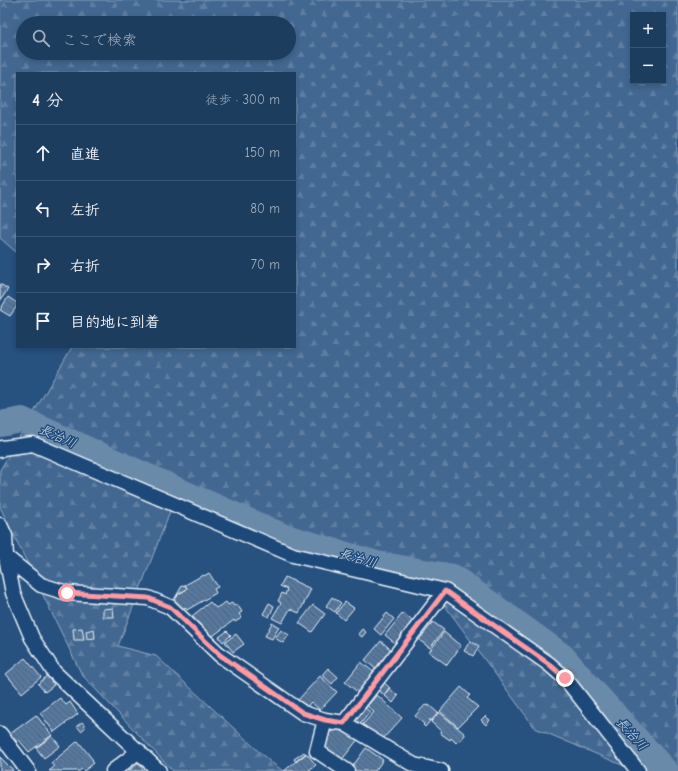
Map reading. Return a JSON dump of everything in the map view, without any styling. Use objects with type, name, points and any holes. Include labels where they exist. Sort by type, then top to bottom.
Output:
[{"type":"street","points":[[1,446],[33,444],[293,555],[445,591],[549,664],[560,674],[638,771]]},
{"type":"street","points":[[0,525],[5,536],[6,558],[14,593],[32,638],[54,672],[159,771]]},
{"type":"street","points":[[6,558],[41,585],[67,593],[148,598],[170,607],[220,655],[303,713],[368,737]]},
{"type":"street","points":[[344,723],[445,591]]},
{"type":"street","points":[[325,720],[344,723],[414,765],[441,771]]},
{"type":"street","points":[[325,720],[317,751],[347,771]]},
{"type":"street","points":[[0,734],[28,771]]},
{"type":"street","points":[[113,771],[139,751]]},
{"type":"green space","points":[[0,0],[678,0],[678,771],[636,771],[535,728],[426,580],[384,557],[174,501],[118,646],[156,656],[267,759],[283,771],[173,771],[82,675],[0,507],[0,470],[71,348],[296,348],[296,72],[16,72],[16,252],[0,238]]},
{"type":"building","points":[[0,284],[8,289],[0,301]]},
{"type":"building","points":[[8,297],[16,302],[16,307],[10,316],[0,310]]},
{"type":"building","points":[[209,573],[218,587],[214,589],[216,593],[187,610],[185,607],[182,609],[174,601],[178,596],[177,595],[187,589],[185,585]]},
{"type":"building","points":[[285,577],[311,589],[299,613],[290,609],[282,623],[272,618],[281,603],[278,601],[282,593],[285,595],[287,589],[280,586]]},
{"type":"building","points":[[185,585],[187,589],[175,598],[182,586]]},
{"type":"building","points":[[332,597],[341,603],[335,612],[326,606]]},
{"type":"building","points":[[210,602],[216,608],[226,602],[228,605],[232,603],[234,606],[237,604],[242,612],[239,614],[242,618],[235,622],[234,620],[209,639],[192,616]]},
{"type":"building","points":[[345,602],[354,608],[344,620],[336,613]]},
{"type":"building","points":[[269,603],[274,606],[269,617],[263,614]]},
{"type":"building","points":[[313,605],[325,614],[312,632],[299,623]]},
{"type":"building","points":[[113,608],[114,617],[103,617],[103,609]]},
{"type":"building","points":[[387,613],[394,619],[381,635],[374,629]]},
{"type":"building","points":[[403,613],[418,626],[401,648],[385,635]]},
{"type":"building","points":[[433,622],[444,630],[430,648],[419,640]]},
{"type":"building","points":[[272,623],[279,627],[272,639],[265,636]]},
{"type":"building","points":[[82,628],[84,640],[74,640],[73,629]]},
{"type":"building","points":[[94,629],[95,638],[87,639],[86,631]]},
{"type":"building","points":[[362,629],[366,632],[362,637],[358,634]]},
{"type":"building","points":[[281,630],[289,635],[283,643],[275,638]]},
{"type":"building","points":[[227,631],[231,635],[223,642],[219,637]]},
{"type":"building","points":[[444,632],[461,646],[447,665],[429,652]]},
{"type":"building","points":[[236,634],[244,644],[233,652],[225,642]]},
{"type":"building","points":[[381,641],[395,653],[379,672],[365,660]]},
{"type":"building","points":[[470,641],[479,646],[473,656],[464,651]]},
{"type":"building","points":[[25,658],[41,677],[22,693],[6,674]]},
{"type":"building","points":[[361,662],[376,674],[360,694],[345,682]]},
{"type":"building","points":[[328,668],[338,677],[332,684],[322,675]]},
{"type":"building","points":[[47,676],[54,685],[45,692],[38,684]]},
{"type":"building","points":[[320,676],[337,692],[320,710],[311,702],[306,708],[298,700]]},
{"type":"building","points":[[383,682],[390,688],[384,695],[377,689]]},
{"type":"building","points":[[461,687],[470,695],[467,698],[478,707],[458,727],[440,711]]},
{"type":"building","points":[[389,688],[398,696],[393,703],[384,695]]},
{"type":"building","points":[[377,695],[402,718],[381,741],[363,724],[374,712],[367,706]]},
{"type":"building","points":[[60,698],[66,705],[70,702],[78,714],[54,732],[40,713]]},
{"type":"building","points":[[425,705],[429,705],[438,713],[431,721],[430,719],[425,727],[423,725],[424,724],[415,716]]},
{"type":"building","points":[[363,706],[370,712],[358,727],[351,721]]},
{"type":"building","points":[[439,712],[465,734],[459,742],[458,741],[456,743],[451,738],[450,740],[440,733],[441,731],[431,722]]},
{"type":"building","points":[[36,715],[52,735],[29,752],[19,740],[17,742],[10,734]]},
{"type":"building","points":[[485,716],[490,720],[486,725],[481,720]]},
{"type":"building","points":[[82,722],[86,727],[81,731],[77,726]]},
{"type":"building","points":[[337,725],[347,733],[349,730],[359,738],[337,766],[319,746]]},
{"type":"building","points":[[52,736],[60,746],[44,758],[36,748]]},
{"type":"building","points":[[78,741],[94,763],[84,771],[82,769],[79,771],[49,771],[54,767],[51,763]]},
{"type":"building","points":[[366,748],[383,760],[375,771],[349,771]]},
{"type":"building","points":[[304,752],[306,754],[296,762],[294,759]]},
{"type":"building","points":[[306,753],[316,765],[309,770],[310,771],[284,771]]},
{"type":"building","points":[[0,757],[13,770],[0,771]]},
{"type":"building","points":[[139,763],[144,771],[128,771]]},
{"type":"waterway","name":"長治川","points":[[0,424],[22,420],[282,536],[377,564],[453,577],[562,656],[665,771]]},
{"type":"route","points":[[67,593],[148,598],[170,607],[220,655],[303,713],[325,720],[344,723],[445,591],[549,664],[565,678]]}]
